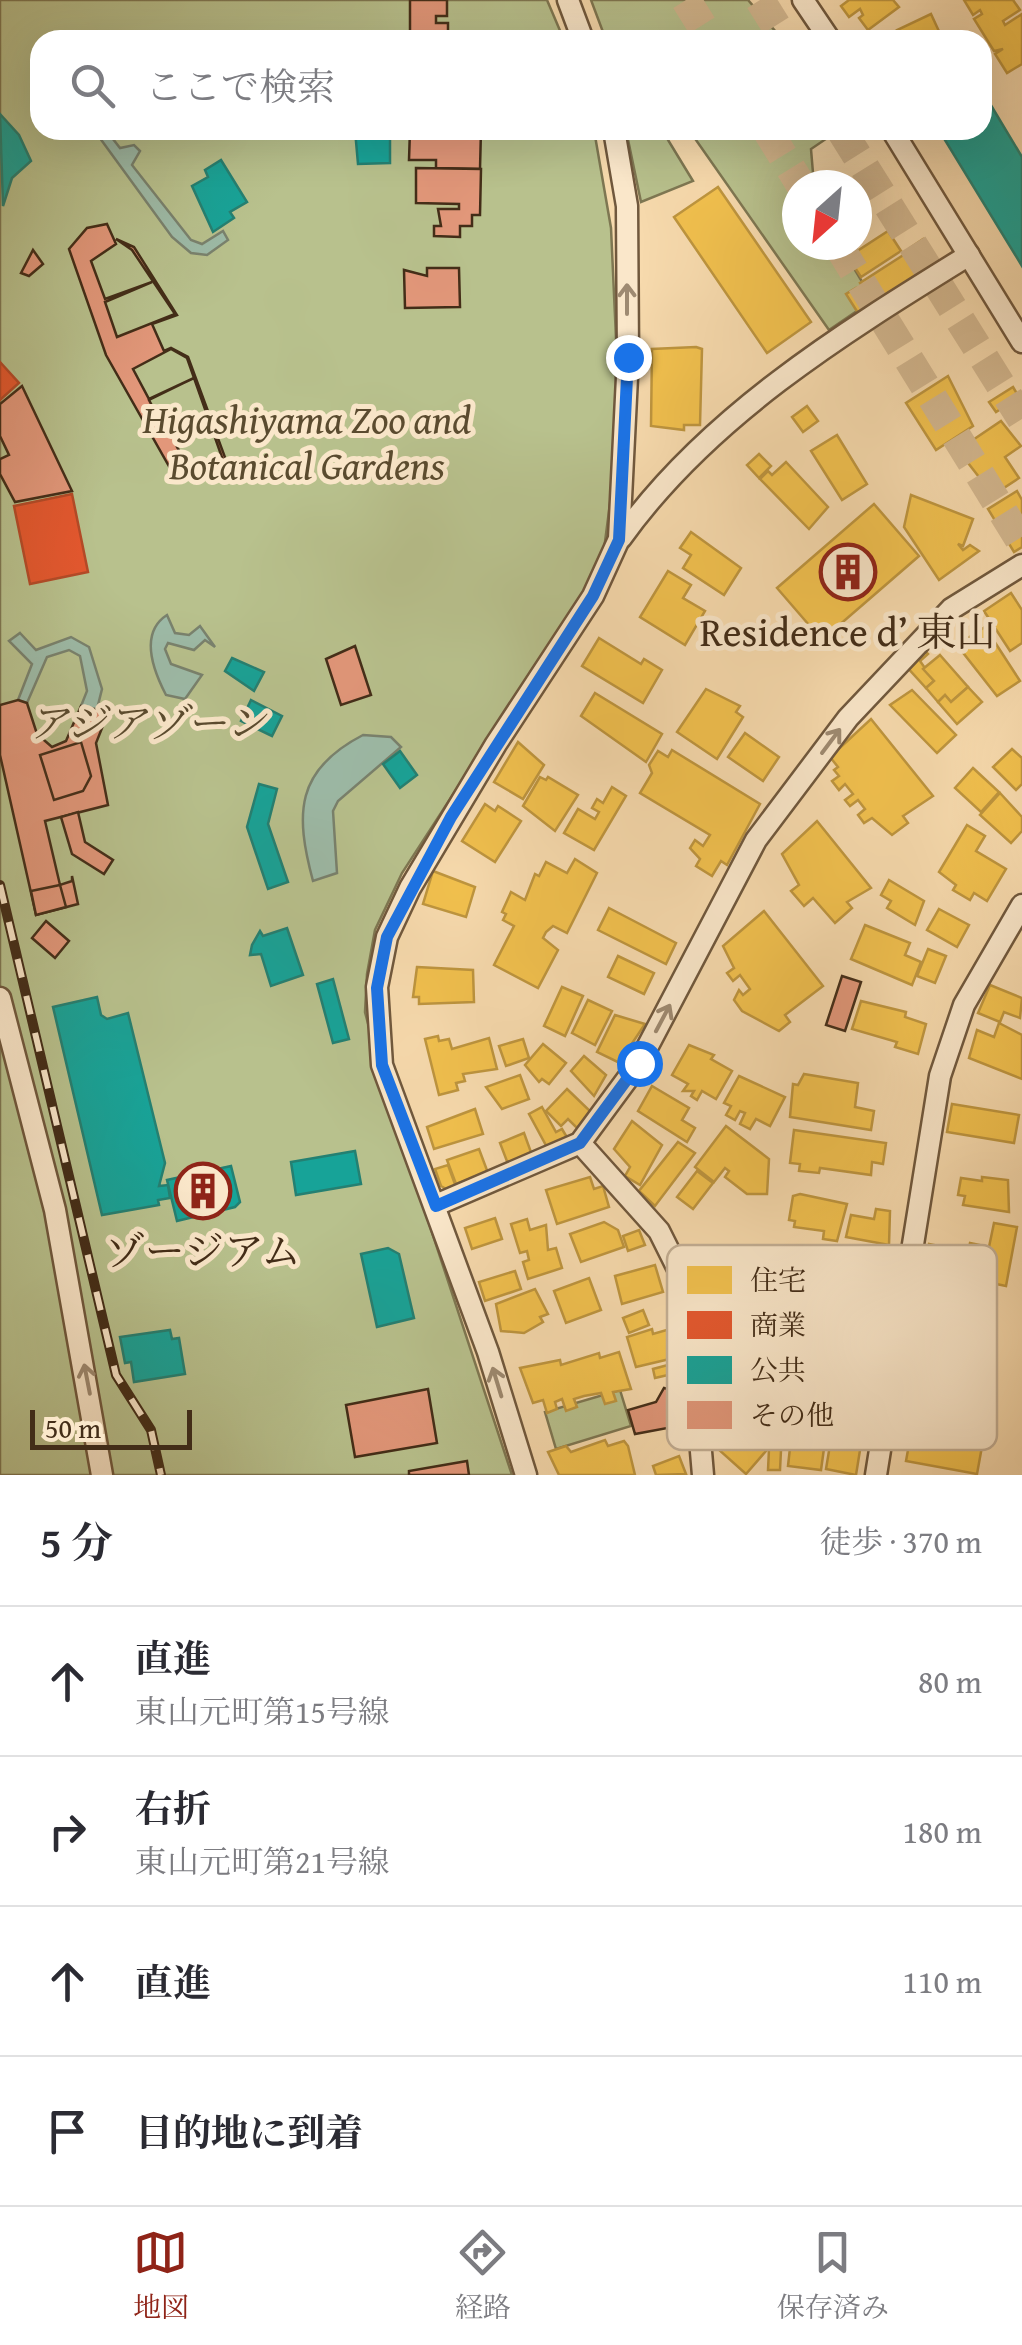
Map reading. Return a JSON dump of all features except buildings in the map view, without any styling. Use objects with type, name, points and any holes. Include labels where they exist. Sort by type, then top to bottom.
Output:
[{"type":"street","points":[[802,0],[823,30]]},
{"type":"street","points":[[570,2],[580,30]]},
{"type":"street","points":[[616,140],[627,206],[628,357],[619,540]]},
{"type":"street","points":[[898,140],[1022,342]]},
{"type":"street","points":[[526,1475],[436,1206],[382,1065],[377,988],[387,937],[410,888],[593,596],[619,540],[653,493],[784,379],[857,325],[970,256]]},
{"type":"street","points":[[436,1206],[580,1143],[639,1063],[756,840],[848,718],[951,609],[1022,565]]},
{"type":"street","points":[[913,1245],[940,1076],[964,1005],[1022,905]]},
{"type":"street","points":[[0,998],[55,1210],[102,1475]]},
{"type":"street","points":[[580,1143],[659,1230],[667,1246]]},
{"type":"street","points":[[701,1450],[703,1475]]},
{"type":"street","points":[[876,1475],[880,1450]]},
{"type":"green space","name":"Higashiyama Zoo and Botanical Gardens","points":[[0,0],[547,0],[560,30],[30,30],[30,140],[596,140],[611,228],[620,426],[602,565],[402,873],[375,930],[367,974],[365,1012],[386,1093],[512,1475],[0,1475]]},
{"type":"green space","points":[[591,0],[748,0],[774,30],[602,30]]},
{"type":"green space","points":[[628,140],[668,140],[693,181],[641,202]]},
{"type":"green space","points":[[696,140],[824,140],[811,149],[813,170],[782,170],[782,260],[849,260],[873,300],[829,330]]},
{"type":"green space","points":[[620,1390],[631,1426],[556,1449],[545,1412]]},
{"type":"shaded area","points":[[101,140],[114,140],[120,148],[134,145],[140,151],[132,165],[191,240],[202,244],[223,231],[228,240],[207,255],[191,253],[172,237]]},
{"type":"shaded area","points":[[167,615],[175,633],[189,635],[200,626],[215,647],[205,640],[194,650],[168,643],[165,649],[171,664],[202,675],[185,699],[166,695],[153,663],[153,632]]},
{"type":"shaded area","points":[[20,633],[36,650],[71,637],[89,647],[102,689],[97,709],[81,706],[87,691],[80,656],[69,650],[47,657],[27,703],[18,700],[32,664],[9,641]]},
{"type":"shaded area","points":[[363,735],[391,737],[401,747],[338,801],[333,811],[337,873],[313,881],[304,835],[306,796],[324,763]]},
{"type":"tunnel","points":[[686,0],[705,30]]},
{"type":"tunnel","points":[[760,0],[779,30]]},
{"type":"tunnel","points":[[773,140],[792,170]]},
{"type":"tunnel","points":[[847,140],[1022,419]]},
{"type":"tunnel","points":[[847,260],[1022,543]]},
{"type":"railway","points":[[0,885],[116,1375],[151,1430],[161,1475]]},
{"type":"place","name":"Residence d’ 東山","points":[[848,572]]},
{"type":"place","name":"ゾージアム","points":[[203,1191]]},
{"type":"route","points":[[628,357],[619,540],[593,596],[496,744],[410,888],[387,937],[377,988],[382,1065],[436,1206],[580,1143],[639,1063]]},
{"type":"park label","name":"アジアゾーン","points":[[147,722]]}]
